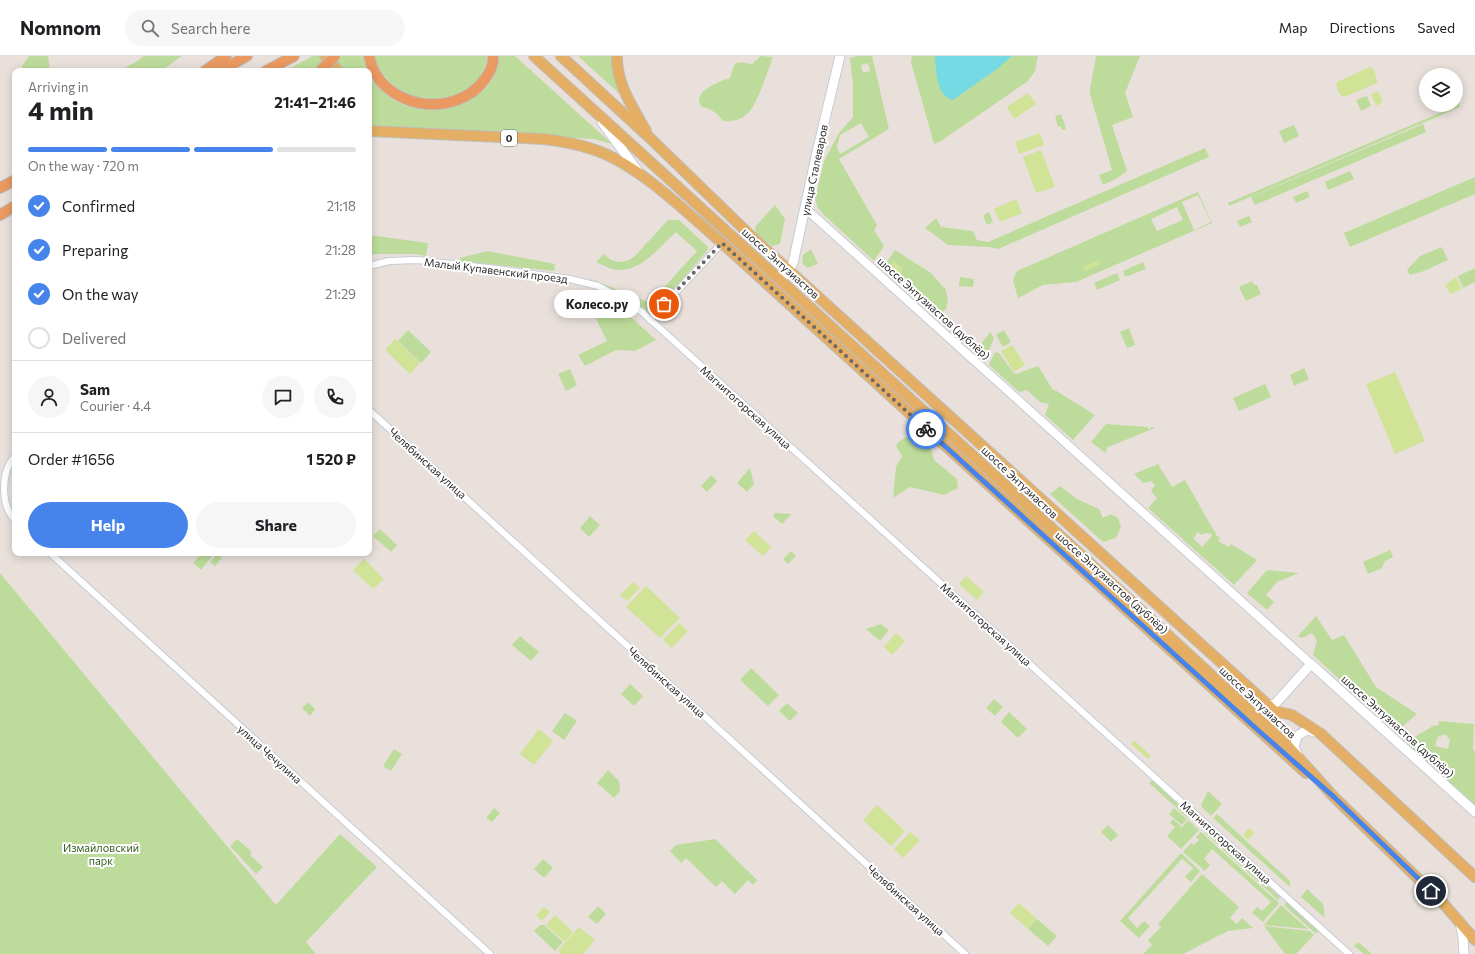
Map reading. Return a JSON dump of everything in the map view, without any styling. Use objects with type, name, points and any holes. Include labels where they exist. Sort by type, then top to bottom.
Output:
[{"type":"highway","points":[[209,68],[226,56]]},
{"type":"highway","points":[[225,68],[247,56]]},
{"type":"highway","points":[[272,68],[294,56]]},
{"type":"highway","points":[[323,68],[335,56]]},
{"type":"highway","points":[[368,56],[372,68],[379,79],[400,97],[415,103],[445,104],[458,100],[481,85],[490,72],[493,56]]},
{"type":"highway","points":[[0,188],[12,182]]},
{"type":"highway","points":[[0,214],[12,208]]},
{"type":"main road","points":[[325,56],[335,68]]},
{"type":"main road","name":"шоссе Энтузиастов","points":[[534,56],[1282,739],[1334,797],[1442,902],[1475,940]]},
{"type":"main road","name":"шоссе Энтузиастов","points":[[561,56],[650,138],[751,236],[1272,707],[1292,715],[1321,734],[1475,877]]},
{"type":"main road","points":[[617,56],[617,68],[621,83],[650,138]]},
{"type":"main road","name":"улица Сталеваров","points":[[781,280],[793,263],[840,56]]},
{"type":"main road","name":"шоссе Энтузиастов (дублёр)","points":[[592,108],[641,175],[722,243],[1270,742],[1334,797]]},
{"type":"main road","name":"0","points":[[372,131],[544,139],[596,150],[641,175]]},
{"type":"main road","points":[[1272,707],[1312,664]]},
{"type":"main road","name":"шоссе Энтузиастов (дублёр)","points":[[1312,664],[1475,812]]},
{"type":"main road","points":[[1299,757],[1294,747],[1295,739],[1300,733],[1311,730],[1321,734]]},
{"type":"main road","points":[[1459,921],[1463,937],[1464,954]]},
{"type":"street","name":"шоссе Энтузиастов (дублёр)","points":[[805,208],[1312,664]]},
{"type":"street","points":[[650,320],[722,243]]},
{"type":"street","name":"Малый Купавенский проезд","points":[[372,265],[389,261],[418,260],[496,269],[570,279],[598,286],[620,298]]},
{"type":"street","name":"Магнитогорская улица","points":[[620,298],[650,320],[1349,954]]},
{"type":"street","name":"Челябинская улица","points":[[372,413],[965,954]]},
{"type":"street","points":[[12,460],[8,465],[5,478],[5,503],[12,515]]},
{"type":"street","name":"улица Чечулина","points":[[53,556],[490,954]]},
{"type":"green space","points":[[29,56],[48,56],[50,68],[22,68]]},
{"type":"green space","points":[[144,56],[182,56],[165,68],[124,68]]},
{"type":"green space","points":[[313,56],[321,56],[332,68],[291,68]]},
{"type":"green space","points":[[329,56],[364,56],[366,68],[339,68]]},
{"type":"green space","points":[[375,56],[488,56],[483,72],[473,84],[460,93],[446,98],[430,99],[415,97],[400,90],[381,72],[376,63]]},
{"type":"green space","points":[[498,56],[515,56],[612,144],[594,139],[372,128],[372,79],[377,86],[395,101],[425,110],[437,110],[450,108],[474,98],[492,81]]},
{"type":"green space","points":[[578,56],[615,56],[625,99]]},
{"type":"green space","points":[[760,56],[773,57],[755,104],[745,116],[736,120],[723,121],[719,115],[701,106],[699,101],[703,92],[708,88],[730,78],[734,65],[738,63],[752,64]]},
{"type":"green space","points":[[858,56],[872,56],[889,129],[839,159],[877,225],[874,230],[884,246],[874,261],[824,215],[818,208],[815,199],[824,161],[839,133],[853,117],[853,86],[850,58]],"holes":[[[868,63],[870,71],[863,73],[861,65]],[[861,123],[869,137],[840,154],[837,147],[840,135]]]},
{"type":"green space","points":[[912,56],[1038,56],[1035,71],[1028,81],[941,141],[934,144],[911,62]]},
{"type":"green space","points":[[1096,56],[1140,56],[1125,93],[1133,117],[1112,125],[1127,171],[1116,179],[1103,185],[1099,175],[1112,170],[1090,94]]},
{"type":"green space","points":[[1370,67],[1374,70],[1377,83],[1344,97],[1339,93],[1337,82]]},
{"type":"green space","points":[[1378,91],[1383,102],[1376,106],[1371,94]]},
{"type":"green space","points":[[1028,93],[1036,104],[1014,119],[1007,107]]},
{"type":"green space","points":[[1367,96],[1371,106],[1361,111],[1356,100]]},
{"type":"green space","points":[[1442,112],[1448,112],[1229,206],[1228,203]]},
{"type":"green space","points":[[1061,114],[1066,129],[1062,130],[1061,126],[1058,127],[1055,116]]},
{"type":"green space","points":[[1423,124],[1426,132],[1255,205],[1251,197]]},
{"type":"green space","points":[[1294,125],[1299,136],[1284,143],[1279,131]]},
{"type":"green space","points":[[1040,133],[1044,145],[1019,154],[1015,142]]},
{"type":"green space","points":[[1205,148],[1209,157],[998,249],[989,247],[948,245],[925,228],[936,218],[941,227],[973,231],[977,240],[988,242]]},
{"type":"green space","points":[[1041,150],[1055,187],[1036,193],[1023,157]]},
{"type":"green space","points":[[1350,171],[1354,179],[1328,190],[1325,182]]},
{"type":"green space","points":[[1475,177],[1475,194],[1350,247],[1344,233]]},
{"type":"green space","points":[[1307,191],[1310,197],[1296,203],[1293,197]]},
{"type":"green space","points":[[1198,192],[1212,223],[1076,282],[1043,285],[1018,298],[1013,280],[1017,271]],"holes":[[[1198,195],[1211,222],[1194,230],[1182,202]],[[1177,207],[1183,220],[1157,231],[1151,219]]]},
{"type":"green space","points":[[1016,199],[1022,213],[1000,222],[994,209]]},
{"type":"green space","points":[[775,205],[785,219],[780,244],[772,246],[756,234],[755,227]]},
{"type":"green space","points":[[989,212],[993,222],[987,225],[983,215]]},
{"type":"green space","points":[[1249,216],[1252,222],[1240,227],[1237,221]]},
{"type":"green space","points":[[668,220],[679,220],[708,247],[707,251],[660,305],[654,309],[646,310],[589,278],[650,303],[697,251],[676,232],[651,256],[629,269],[614,270],[596,262],[604,254],[611,260],[618,262],[627,261],[635,256]]},
{"type":"green space","points":[[372,235],[428,243],[426,256],[415,254],[372,254]]},
{"type":"green space","points":[[1442,247],[1448,260],[1424,271],[1410,275],[1407,270],[1420,256]]},
{"type":"green space","points":[[811,249],[818,264],[807,268],[802,259],[803,255]]},
{"type":"green space","points":[[895,250],[931,273],[946,290],[948,301],[946,309],[942,312],[935,312],[928,309],[883,268]]},
{"type":"green space","points":[[487,251],[555,264],[554,271],[460,261],[460,258]]},
{"type":"green space","points":[[1098,260],[1100,264],[1085,271],[1083,267]]},
{"type":"green space","points":[[894,261],[903,269],[898,276],[888,269]]},
{"type":"green space","points":[[1143,262],[1146,269],[1125,277],[1123,271]]},
{"type":"green space","points":[[1475,268],[1475,282],[1463,288],[1458,276]]},
{"type":"green space","points":[[1117,273],[1120,280],[1097,290],[1094,283]]},
{"type":"green space","points":[[960,277],[974,279],[973,287],[959,286]]},
{"type":"green space","points":[[1456,277],[1462,289],[1450,294],[1445,285]]},
{"type":"green space","points":[[1252,281],[1254,285],[1257,285],[1261,294],[1246,301],[1239,287]]},
{"type":"green space","points":[[586,298],[609,304],[633,319],[656,340],[635,351],[616,350],[585,366],[578,355],[607,341]]},
{"type":"green space","points":[[1129,328],[1135,345],[1127,348],[1120,332]]},
{"type":"green space","points":[[408,330],[431,352],[421,363],[398,341]]},
{"type":"green space","points":[[1004,330],[1011,342],[1003,347],[996,335]]},
{"type":"green space","points":[[990,332],[994,338],[985,361],[975,352]]},
{"type":"green space","points":[[395,339],[420,363],[410,374],[385,350]]},
{"type":"green space","points":[[1012,345],[1025,365],[1014,372],[1001,351]]},
{"type":"green space","points":[[996,352],[999,353],[1016,374],[1038,366],[1053,390],[1095,415],[1073,440],[1045,415],[1049,404],[1040,402],[1027,390],[1019,392],[989,365]]},
{"type":"green space","points":[[1304,368],[1309,379],[1294,386],[1290,375]]},
{"type":"green space","points":[[570,369],[577,385],[566,391],[558,374]]},
{"type":"green space","points":[[1395,372],[1425,441],[1395,454],[1366,384]]},
{"type":"green space","points":[[1265,384],[1271,397],[1239,411],[1233,398]]},
{"type":"green space","points":[[1106,424],[1148,427],[1148,429],[1151,427],[1155,428],[1108,447],[1106,450],[1107,454],[1091,442]]},
{"type":"green space","points":[[914,436],[924,442],[931,449],[934,460],[957,479],[958,488],[944,495],[910,487],[893,498],[896,467],[902,456],[896,446],[903,439]]},
{"type":"green space","points":[[1158,464],[1172,487],[1185,480],[1217,536],[1220,537],[1218,541],[1229,547],[1231,544],[1257,560],[1234,585],[1148,508],[1157,498],[1151,491],[1155,485],[1151,481],[1143,483],[1134,474]],"holes":[[[1198,532],[1201,535],[1205,533],[1212,534],[1202,547],[1193,538]]]},
{"type":"green space","points":[[750,468],[754,484],[747,492],[737,483]]},
{"type":"green space","points":[[711,475],[717,481],[707,492],[701,486]]},
{"type":"green space","points":[[1060,486],[1077,499],[1099,509],[1103,518],[1111,514],[1118,518],[1121,527],[1116,538],[1103,542],[1050,494]]},
{"type":"green space","points":[[775,513],[792,514],[782,524],[773,516]]},
{"type":"green space","points":[[590,516],[600,525],[589,537],[580,528]]},
{"type":"green space","points":[[380,529],[397,545],[391,552],[373,536]]},
{"type":"green space","points":[[754,531],[771,547],[763,556],[745,540]]},
{"type":"green space","points":[[1390,550],[1393,557],[1385,561],[1382,568],[1368,574],[1363,562]]},
{"type":"green space","points":[[791,551],[796,556],[788,564],[783,559]]},
{"type":"green space","points":[[199,556],[212,556],[201,570],[193,563]]},
{"type":"green space","points":[[215,556],[220,556],[222,558],[215,566],[210,562]]},
{"type":"green space","points":[[364,559],[384,579],[373,589],[353,570]]},
{"type":"green space","points":[[1267,570],[1299,573],[1277,582],[1266,595],[1274,602],[1267,610],[1247,593]]},
{"type":"green space","name":"Измайловский парк","points":[[0,573],[276,905],[340,834],[377,867],[306,942],[316,954],[0,954]]},
{"type":"green space","points":[[966,576],[984,592],[977,600],[959,584]]},
{"type":"green space","points":[[633,582],[640,588],[627,601],[620,595]]},
{"type":"green space","points":[[646,586],[680,618],[660,638],[626,607]]},
{"type":"green space","points":[[1316,616],[1332,640],[1344,635],[1376,687],[1417,714],[1396,732],[1313,655],[1317,640],[1312,633],[1302,638],[1298,636]]},
{"type":"green space","points":[[679,623],[688,631],[672,648],[663,640]]},
{"type":"green space","points":[[881,624],[889,630],[880,641],[866,629]]},
{"type":"green space","points":[[896,633],[905,641],[892,655],[884,647]]},
{"type":"green space","points":[[520,636],[539,652],[531,661],[512,645]]},
{"type":"green space","points":[[751,668],[779,695],[768,706],[740,680]]},
{"type":"green space","points":[[630,684],[643,696],[634,706],[621,694]]},
{"type":"green space","points":[[994,699],[1003,707],[995,716],[986,708]]},
{"type":"green space","points":[[308,702],[315,709],[310,716],[302,708]]},
{"type":"green space","points":[[787,703],[798,713],[790,721],[779,711]]},
{"type":"green space","points":[[1009,712],[1027,729],[1018,738],[1001,722]]},
{"type":"green space","points":[[565,713],[577,721],[564,740],[552,731]]},
{"type":"green space","points":[[1439,721],[1474,724],[1473,750],[1475,751],[1475,806],[1402,740],[1409,734],[1413,738],[1433,726],[1439,725]],"holes":[[[1442,734],[1448,736],[1447,738],[1450,739],[1448,749],[1435,746],[1438,736],[1441,737]]]},
{"type":"green space","points":[[539,729],[553,741],[534,765],[520,754]]},
{"type":"green space","points":[[1134,740],[1151,756],[1148,759],[1131,744]]},
{"type":"green space","points":[[394,749],[402,754],[391,771],[383,766]]},
{"type":"green space","points":[[608,770],[619,781],[620,791],[614,798],[597,783]]},
{"type":"green space","points":[[1152,780],[1190,815],[1188,818],[1149,783]]},
{"type":"green space","points":[[1208,791],[1222,804],[1211,816],[1201,806]]},
{"type":"green space","points":[[877,805],[905,831],[891,846],[863,820]]},
{"type":"green space","points":[[494,808],[500,813],[492,822],[486,818]]},
{"type":"green space","points":[[1174,808],[1187,819],[1182,825],[1169,814]]},
{"type":"green space","points":[[1217,814],[1290,881],[1290,887],[1213,818]]},
{"type":"green space","points":[[1173,819],[1182,827],[1188,820],[1199,830],[1181,849],[1167,836],[1175,827],[1170,823]]},
{"type":"green space","points":[[1108,825],[1118,835],[1111,842],[1101,832]]},
{"type":"green space","points":[[1249,828],[1254,833],[1248,840],[1243,835]]},
{"type":"green space","points":[[1206,830],[1280,897],[1278,900],[1204,832]]},
{"type":"green space","points":[[910,832],[920,840],[903,858],[894,849]]},
{"type":"green space","points":[[1201,832],[1279,903],[1263,922],[1252,913],[1257,907],[1262,911],[1271,902],[1212,849],[1204,859],[1210,865],[1205,871],[1183,852],[1191,843],[1194,845],[1199,840],[1196,837]]},
{"type":"green space","points":[[237,839],[252,852],[250,855],[263,867],[256,874],[230,846]]},
{"type":"green space","points":[[715,839],[757,880],[753,885],[748,880],[735,894],[722,881],[716,887],[686,858],[681,863],[670,851],[676,845]]},
{"type":"green space","points":[[1181,853],[1200,871],[1191,882],[1185,877],[1193,868],[1182,859],[1128,918],[1137,928],[1144,921],[1150,926],[1139,938],[1120,921]]},
{"type":"green space","points":[[543,859],[553,868],[544,878],[534,869]]},
{"type":"green space","points":[[1202,874],[1239,907],[1230,918],[1237,924],[1242,918],[1253,928],[1228,931],[1183,954],[1143,954],[1152,945],[1148,940],[1161,927],[1158,924]]},
{"type":"green space","points":[[1307,889],[1323,904],[1325,918],[1301,897]]},
{"type":"green space","points":[[1286,902],[1318,931],[1316,934],[1284,905]]},
{"type":"green space","points":[[1019,903],[1037,919],[1028,929],[1010,913]]},
{"type":"green space","points":[[1281,905],[1308,929],[1264,925]]},
{"type":"green space","points":[[598,906],[606,914],[597,924],[588,917]]},
{"type":"green space","points":[[544,907],[550,912],[542,921],[536,915]]},
{"type":"green space","points":[[555,915],[573,932],[565,942],[546,925]]},
{"type":"green space","points":[[1037,919],[1057,936],[1048,946],[1028,929]]},
{"type":"green space","points":[[540,925],[544,925],[563,942],[555,951],[534,931]]},
{"type":"green space","points":[[1264,926],[1310,931],[1314,935],[1296,954],[1285,954]]},
{"type":"green space","points":[[579,927],[595,940],[583,954],[561,954],[558,951]]},
{"type":"green space","points":[[1358,942],[1372,954],[1364,954],[1354,946]]},
{"type":"water","points":[[935,56],[1012,56],[997,69],[953,100],[947,98],[940,88]]},
{"type":"way so far","points":[[664,304],[722,243],[926,429]]},
{"type":"place","name":"Колесо.ру","points":[[664,304]]},
{"type":"route","points":[[926,429],[1260,732],[1334,797],[1431,891]]}]
